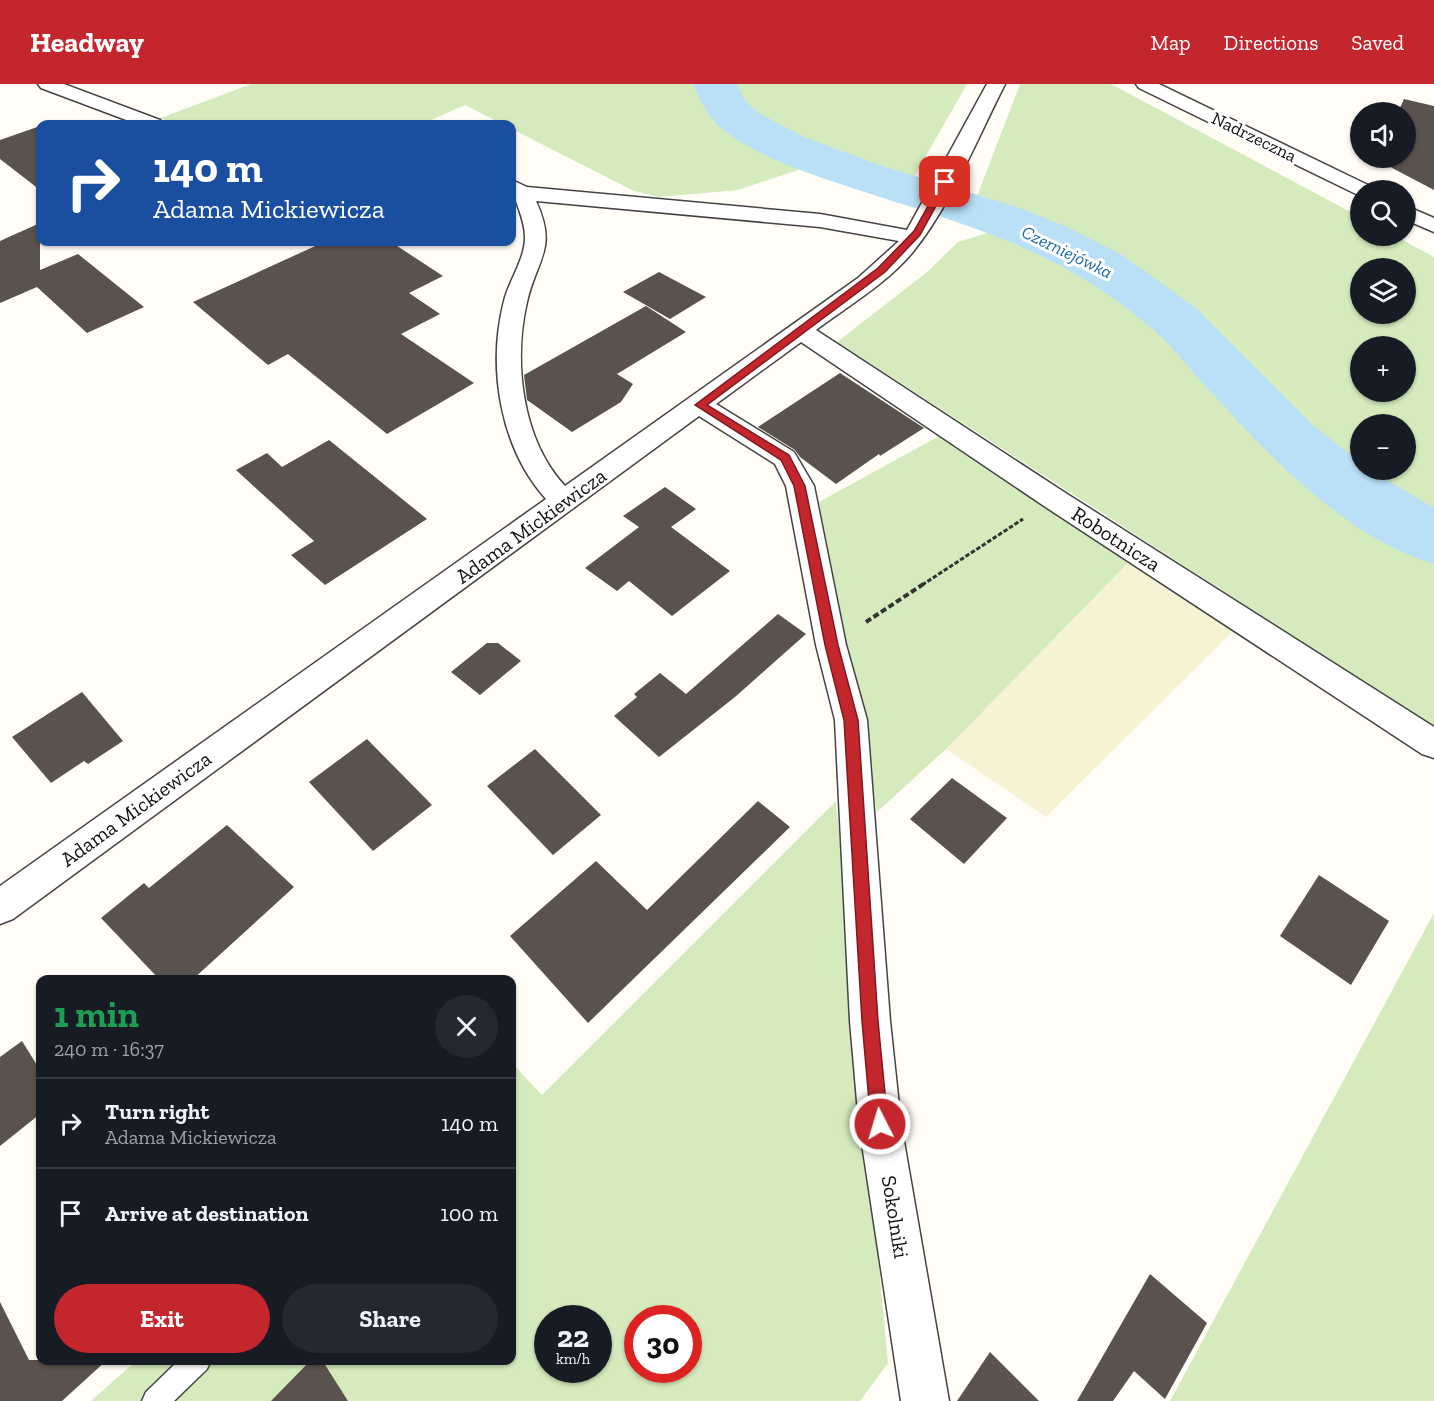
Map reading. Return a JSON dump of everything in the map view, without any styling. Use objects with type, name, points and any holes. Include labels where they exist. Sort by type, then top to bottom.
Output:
[{"type":"street","points":[[47,84],[142,120]]},
{"type":"street","name":"Adama Mickiewicza","points":[[0,907],[700,405],[866,283],[913,238],[926,219],[996,84]]},
{"type":"street","name":"Nadrzeczna","points":[[1145,84],[1350,184]]},
{"type":"street","points":[[564,502],[551,490],[528,452],[514,402],[510,363],[514,305],[528,272],[536,236],[517,189],[663,208],[783,216],[869,226],[913,238]]},
{"type":"street","points":[[1416,217],[1434,226]]},
{"type":"street","name":"Robotnicza","points":[[801,331],[1054,499],[1434,744]]},
{"type":"street","name":"Sokolniki","points":[[700,405],[785,458],[800,486],[831,645],[851,720],[870,1021],[880,1124],[925,1401]]},
{"type":"lane","points":[[155,1401],[193,1365]]},
{"type":"path","points":[[831,645],[1054,499]]},
{"type":"shaded area","points":[[1128,563],[1234,630],[1046,817],[946,749]]},
{"type":"green space","points":[[251,84],[967,84],[911,182],[976,199],[1020,84],[1111,84],[1350,212],[1350,246],[1414,246],[1434,257],[1434,727],[837,342],[926,273],[958,242],[994,231],[961,223],[804,168],[738,190],[659,197],[634,191],[516,131],[516,120],[494,120],[465,105],[431,120],[158,119]]},
{"type":"green space","points":[[941,435],[1128,563],[946,749],[877,812],[819,502]]},
{"type":"green space","points":[[836,801],[888,1363],[860,1401],[91,1401],[132,1365],[516,1365],[516,1067],[542,1095]]},
{"type":"green space","points":[[1434,913],[1434,1401],[1170,1401]]},
{"type":"building","points":[[1404,99],[1434,106],[1434,190],[1392,168],[1416,168],[1416,102],[1403,102]]},
{"type":"building","points":[[36,127],[36,187],[0,159],[0,140]]},
{"type":"building","points":[[36,225],[36,246],[40,246],[40,270],[78,254],[144,307],[87,333],[37,287],[0,303],[0,241]]},
{"type":"building","points":[[315,246],[397,246],[443,276],[409,293],[440,314],[401,334],[474,383],[387,434],[288,354],[268,365],[193,302]]},
{"type":"building","points":[[659,272],[706,297],[670,319],[623,292]]},
{"type":"building","points":[[646,306],[686,332],[617,374],[633,384],[621,402],[572,432],[527,400],[524,375]]},
{"type":"building","points":[[840,373],[924,428],[880,456],[879,454],[836,484],[800,457],[795,450],[758,427]]},
{"type":"building","points":[[329,440],[427,519],[325,585],[291,555],[314,541],[236,470],[267,453],[282,467]]},
{"type":"building","points":[[665,487],[696,509],[671,527],[730,571],[672,616],[629,581],[617,591],[585,568],[639,527],[623,516]]},
{"type":"building","points":[[778,614],[806,634],[735,697],[659,757],[614,716],[637,697],[634,694],[660,673],[686,694]]},
{"type":"building","points":[[487,643],[498,643],[521,661],[480,695],[451,672]]},
{"type":"building","points":[[82,692],[123,741],[88,764],[84,761],[51,783],[12,737]]},
{"type":"building","points":[[367,739],[432,805],[373,851],[309,782]]},
{"type":"building","points":[[535,749],[601,815],[553,855],[487,786]]},
{"type":"building","points":[[952,778],[1007,818],[964,864],[910,819]]},
{"type":"building","points":[[758,801],[790,827],[588,1023],[510,936],[596,861],[647,910]]},
{"type":"building","points":[[227,825],[294,887],[197,975],[155,975],[101,918],[144,883],[149,888]]},
{"type":"building","points":[[1319,875],[1389,921],[1351,985],[1280,936]]},
{"type":"building","points":[[22,1041],[36,1064],[36,1117],[0,1146],[0,1057]]},
{"type":"building","points":[[1150,1274],[1207,1323],[1165,1399],[1134,1371],[1113,1401],[1077,1401]]},
{"type":"building","points":[[0,1302],[29,1360],[36,1360],[36,1365],[102,1365],[62,1401],[0,1401]]},
{"type":"building","points":[[990,1352],[1039,1401],[957,1401]]},
{"type":"building","points":[[306,1365],[325,1365],[348,1401],[271,1401]]},
{"type":"waterway","name":"Czerniejówka","points":[[715,84],[724,105],[741,122],[787,147],[865,176],[999,218],[1047,237],[1103,266],[1176,320],[1294,443],[1360,496],[1434,539]]},
{"type":"route","points":[[880,1124],[870,1021],[858,802],[851,720],[831,645],[800,486],[785,458],[700,405],[847,298],[903,250],[926,219],[945,182]]}]
